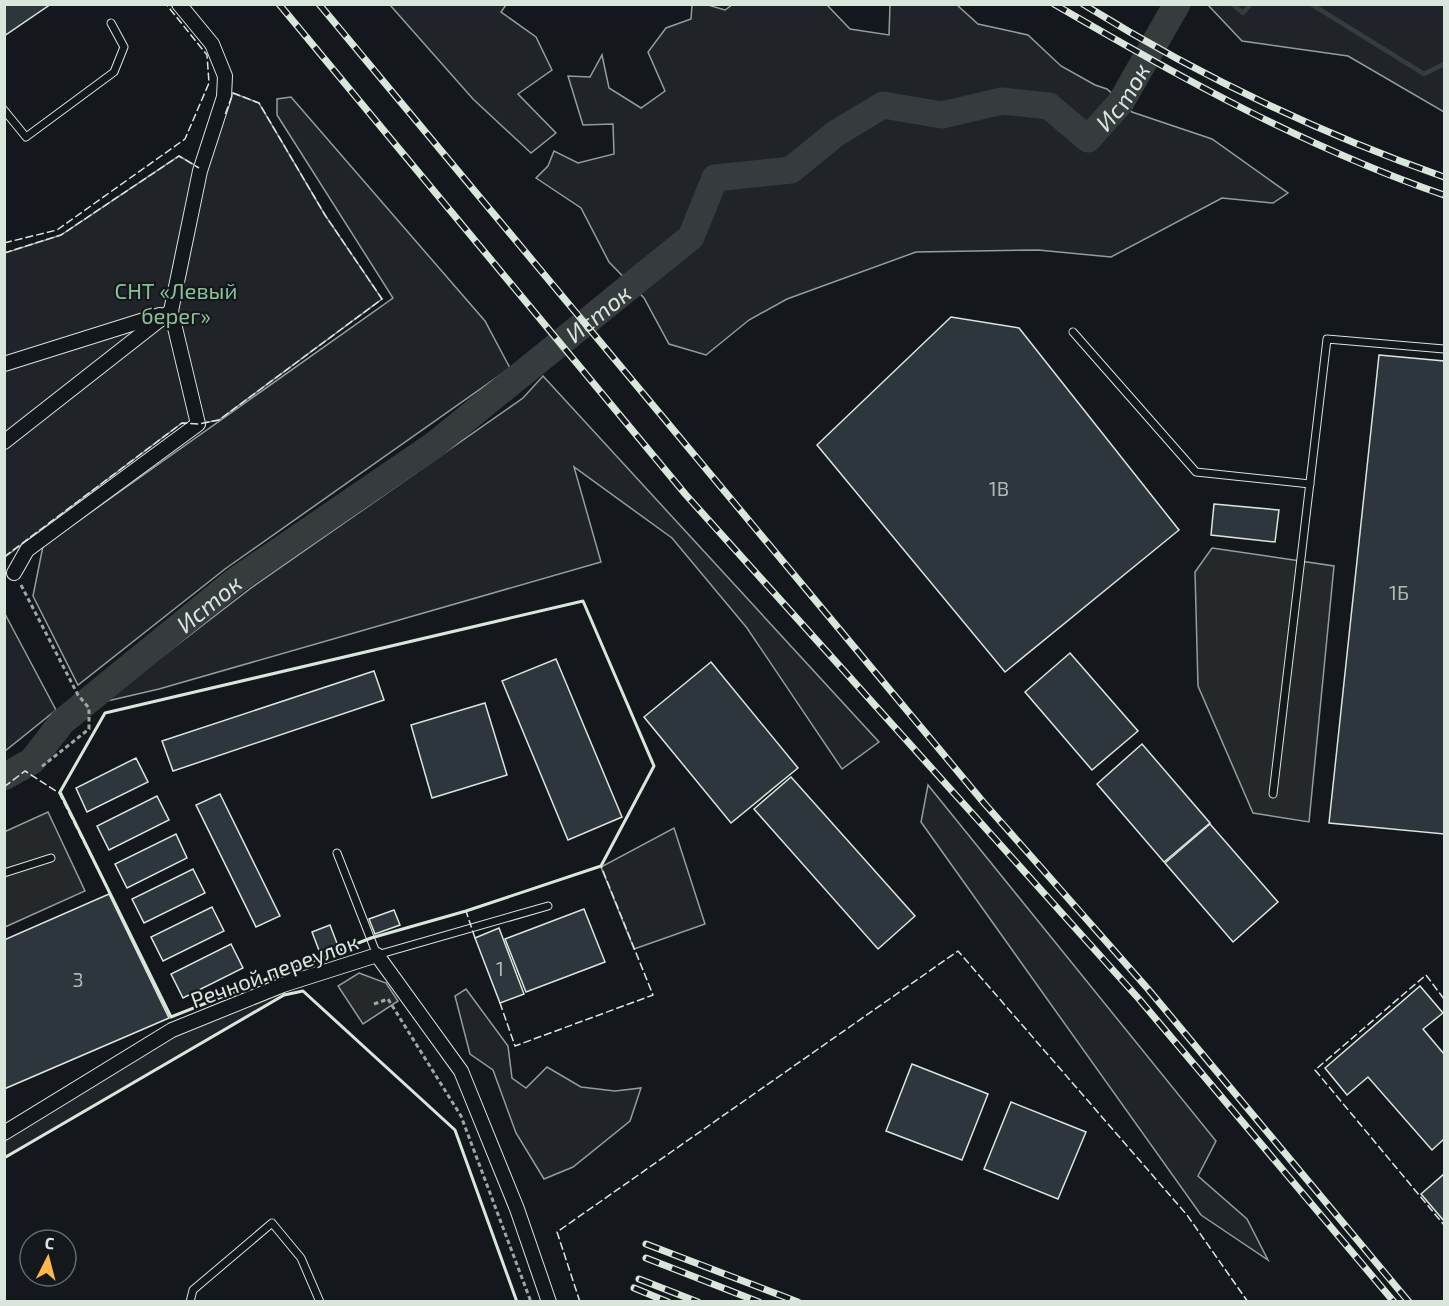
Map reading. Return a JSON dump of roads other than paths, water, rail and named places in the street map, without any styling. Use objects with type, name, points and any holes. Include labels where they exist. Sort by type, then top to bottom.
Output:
[{"type":"street","points":[[14,573],[27,550],[198,424],[171,311],[200,171],[224,97],[225,76],[212,44],[178,4]]},
{"type":"street","points":[[4,364],[171,311]]},
{"type":"street","points":[[4,442],[171,311]]},
{"type":"street","name":"Речной переулок","points":[[4,1133],[118,1060],[172,1030],[283,985],[378,955],[461,1071],[517,1209],[549,1302]]},
{"type":"lane","points":[[4,110],[26,137],[114,72],[124,47],[111,23]]},
{"type":"lane","points":[[1073,332],[1196,472],[1310,484]]},
{"type":"lane","points":[[1273,794],[1327,339],[1444,349]]},
{"type":"lane","points":[[337,853],[378,955],[548,906]]},
{"type":"lane","points":[[4,873],[51,858]]},
{"type":"lane","points":[[190,1302],[193,1290],[272,1223],[302,1258],[320,1302]]},
{"type":"waterway","name":"Исток","points":[[4,777],[32,761],[62,722],[235,581],[434,445],[691,237],[715,178],[791,170],[835,134],[883,105],[942,115],[1002,101],[1049,106],[1088,139],[1121,102],[1177,4]]},
{"type":"waterway","points":[[1232,4],[1243,13],[1251,4]]},
{"type":"waterway","points":[[1311,4],[1424,74],[1444,64]]},
{"type":"railway","points":[[279,4],[686,495],[1139,999],[1394,1302]]},
{"type":"railway","points":[[319,4],[984,803],[1148,989],[1409,1302]]},
{"type":"railway","points":[[1054,4],[1196,84],[1293,133],[1343,156],[1444,195]]},
{"type":"railway","points":[[1083,4],[1126,30],[1259,100],[1351,141],[1444,177]]},
{"type":"railway","points":[[646,1244],[798,1302]]},
{"type":"railway","points":[[646,1258],[759,1302]]},
{"type":"railway","points":[[639,1279],[698,1302]]},
{"type":"railway","points":[[634,1288],[668,1302]]},
{"type":"park label","name":"СНТ «Левый берег»","points":[[176,302]]}]
